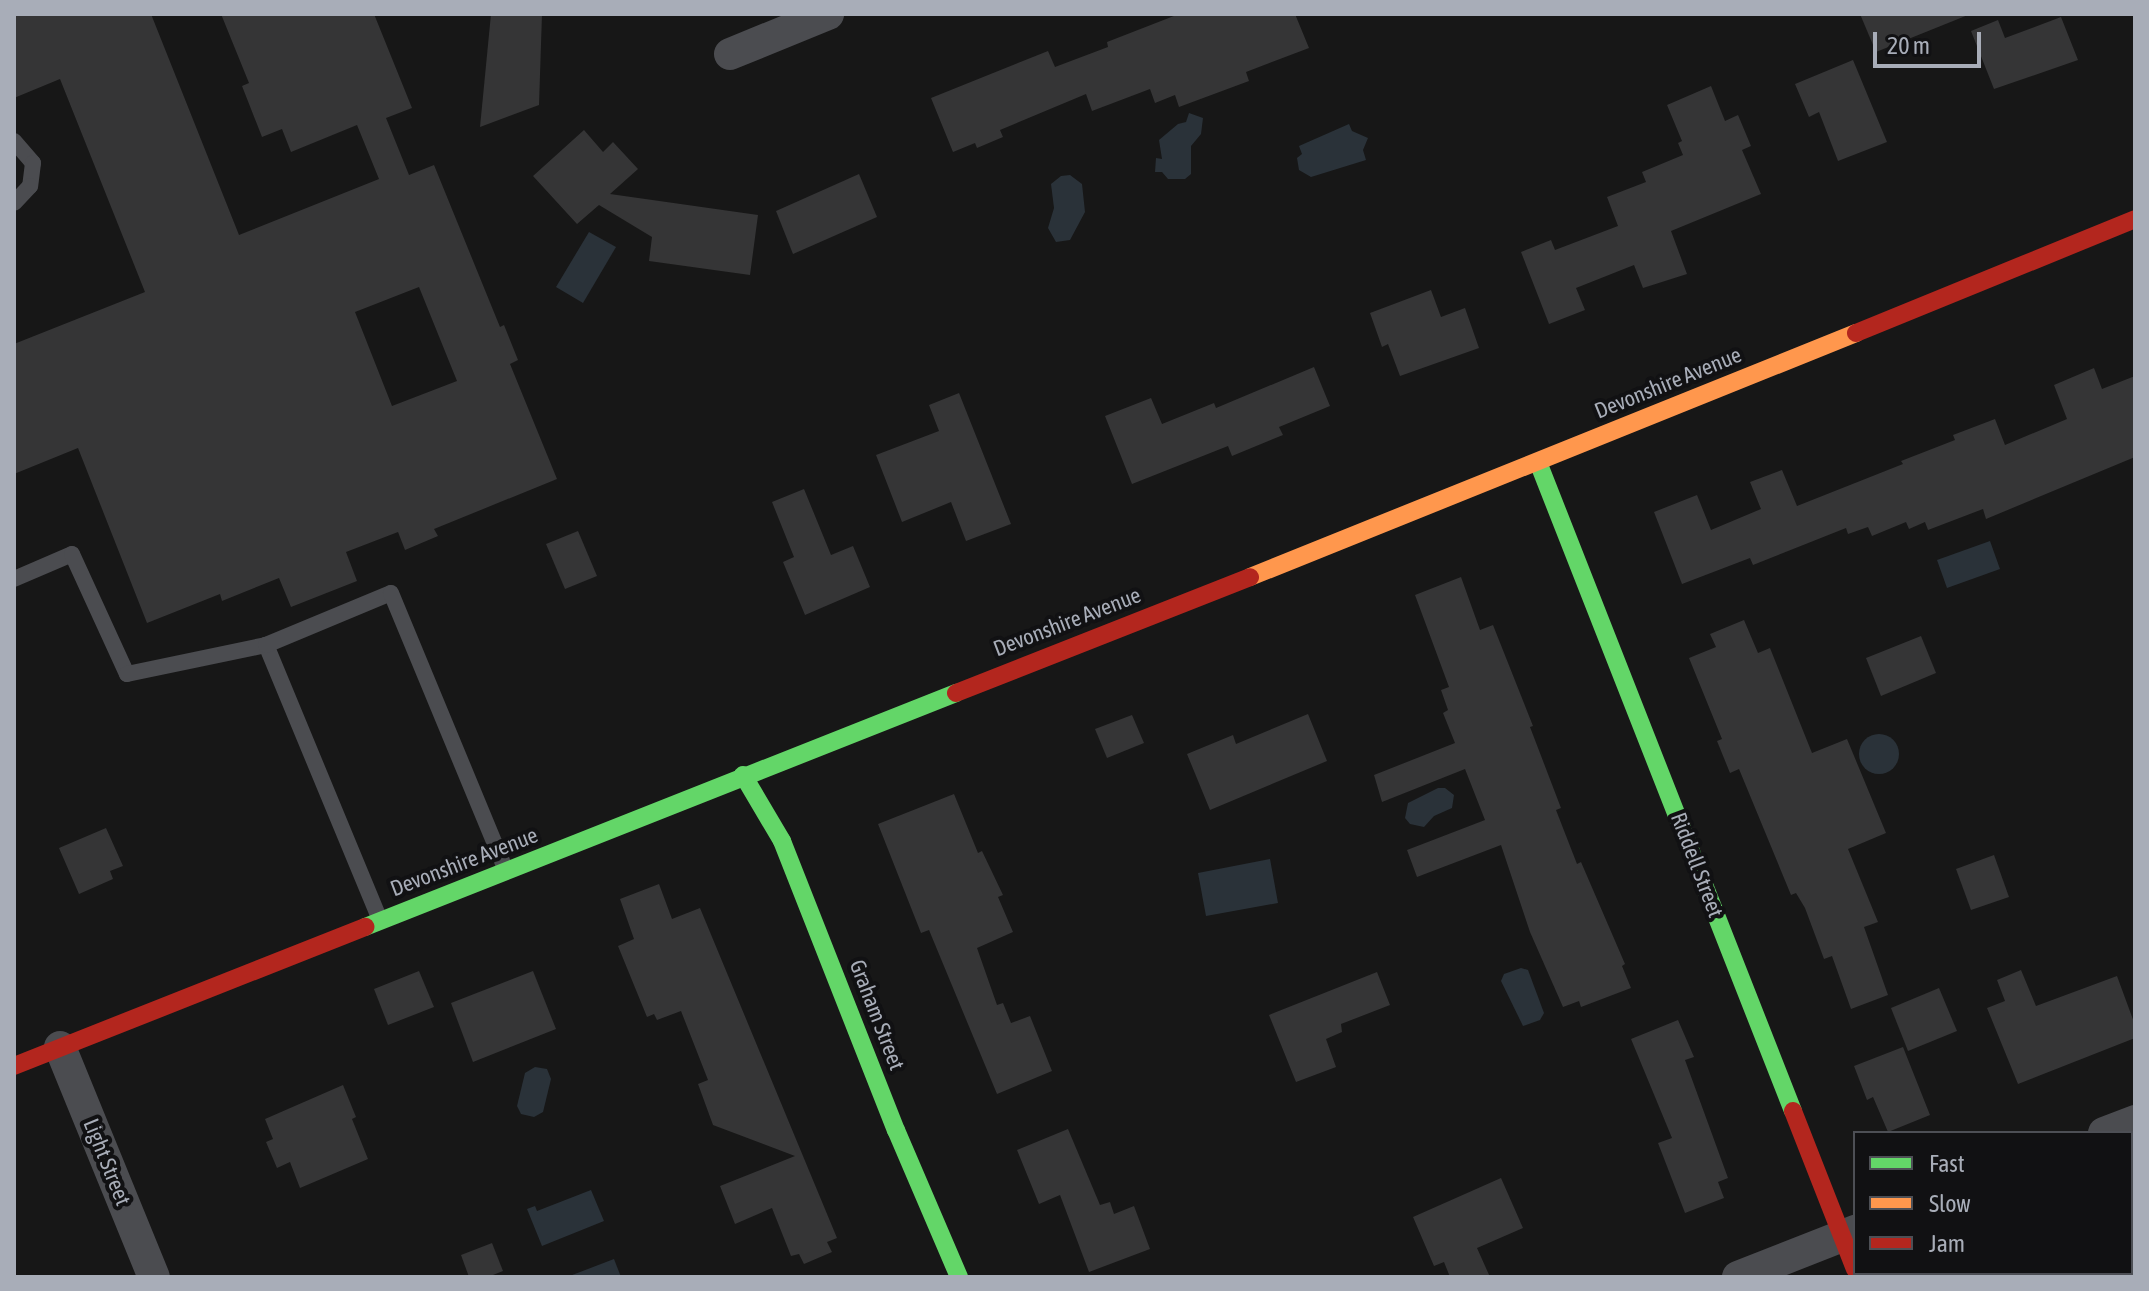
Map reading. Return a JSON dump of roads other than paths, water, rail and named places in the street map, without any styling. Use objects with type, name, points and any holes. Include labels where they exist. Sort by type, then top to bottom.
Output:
[{"type":"main road","name":"Devonshire Avenue","points":[[14,1066],[1538,462],[2135,219]]},
{"type":"main road","name":"Riddell Street","points":[[1538,462],[1849,1233],[1853,1253]]},
{"type":"main road","name":"Graham Street","points":[[743,775],[782,841],[896,1130],[959,1277]]},
{"type":"street","points":[[730,54],[828,14]]},
{"type":"street","name":"Light Street","points":[[60,1047],[154,1277]]},
{"type":"street","points":[[2109,1131],[2135,1121]]},
{"type":"street","points":[[1738,1277],[1849,1233]]},
{"type":"lane","points":[[14,141],[33,163],[30,186],[14,203]]},
{"type":"lane","points":[[14,579],[72,554],[127,674],[266,645],[391,593],[507,871]]},
{"type":"lane","points":[[266,645],[380,920]]}]
